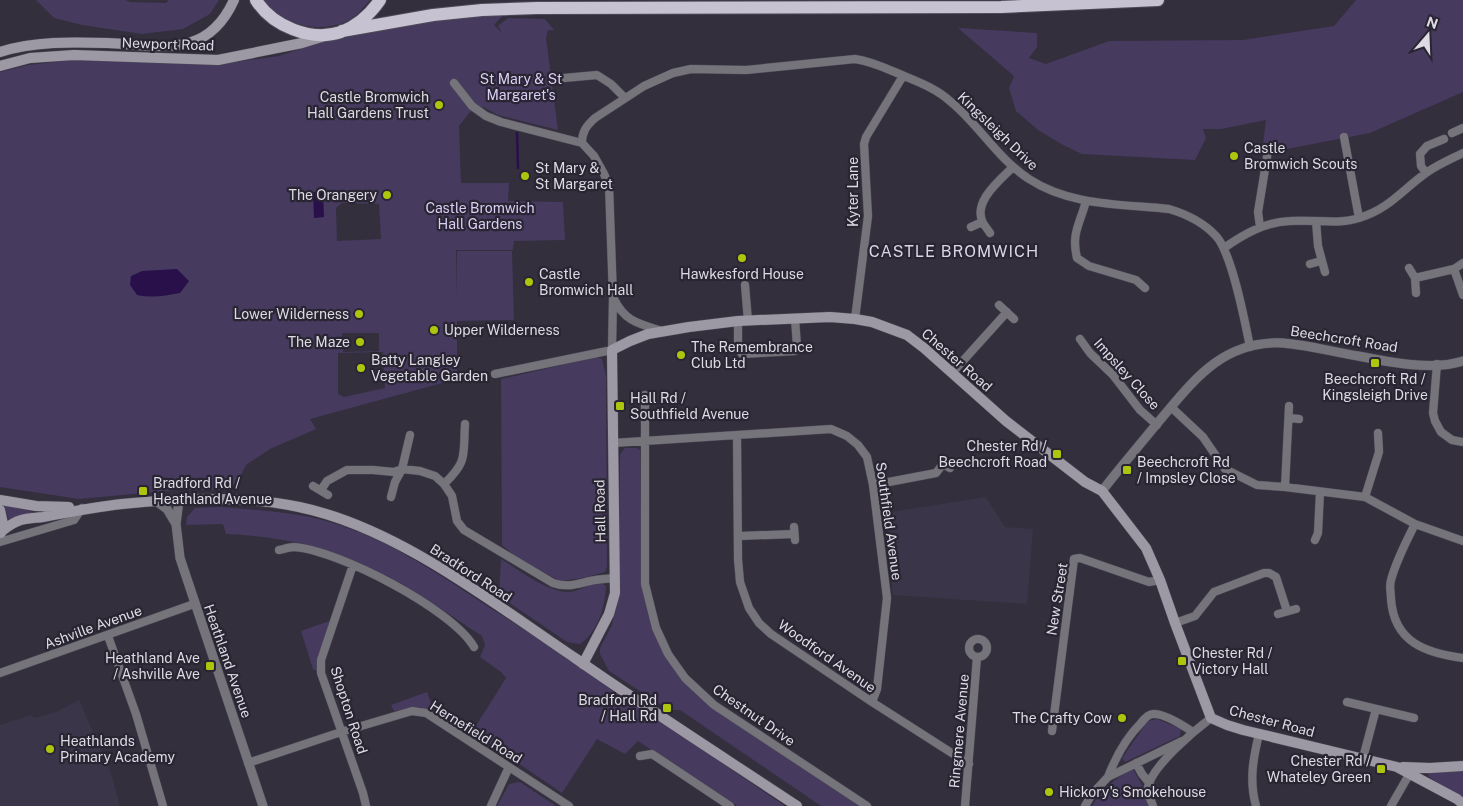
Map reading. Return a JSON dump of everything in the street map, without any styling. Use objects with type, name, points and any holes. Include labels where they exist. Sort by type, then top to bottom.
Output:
[{"type":"highway","points":[[256,0],[260,7],[274,20],[294,30],[313,34],[337,33],[433,15],[491,10],[1001,7],[1158,0]]},
{"type":"highway","points":[[337,33],[357,24],[380,0]]},
{"type":"main road","name":"Newport Road","points":[[0,52],[51,44],[109,43],[160,46],[186,44],[208,34],[218,26],[234,0]]},
{"type":"main road","name":"Newport Road","points":[[0,66],[30,58],[74,55],[218,60],[302,44],[337,33]]},
{"type":"main road","name":"Chester Road","points":[[612,350],[630,340],[662,332],[743,321],[830,317],[855,319],[872,322],[907,336],[924,348],[1006,421],[1085,482],[1102,491],[1146,548],[1160,580],[1211,718],[1227,725],[1259,734],[1397,767],[1463,804]]},
{"type":"main road","name":"Hall Road","points":[[583,664],[609,614],[615,592],[612,350]]},
{"type":"main road","name":"Bradford Road","points":[[0,500],[36,506],[82,508]]},
{"type":"main road","name":"Bradford Road","points":[[1,534],[20,520],[82,508],[179,500],[235,500],[299,506],[357,525],[391,540],[433,564],[797,806]]},
{"type":"main road","points":[[0,510],[3,524],[1,534]]},
{"type":"main road","points":[[1397,767],[1463,766]]},
{"type":"street","name":"Kingsleigh Drive","points":[[582,143],[582,134],[588,124],[625,98],[673,73],[691,68],[746,70],[854,59],[866,60],[929,87],[950,100],[1013,167],[1030,180],[1060,194],[1086,201],[1169,209],[1201,222],[1216,236],[1224,248],[1239,296],[1250,347]]},
{"type":"street","points":[[564,78],[597,75],[611,84],[625,98]]},
{"type":"street","name":"Kyter Lane","points":[[855,319],[868,216],[864,144],[870,130],[903,76]]},
{"type":"street","points":[[454,83],[472,106],[486,116],[501,122],[582,143],[594,156],[609,184],[613,297],[612,350],[495,374]]},
{"type":"street","points":[[1452,133],[1462,130]]},
{"type":"street","points":[[1344,137],[1359,218]]},
{"type":"street","points":[[1426,173],[1421,166],[1420,154],[1427,146],[1444,138]]},
{"type":"street","points":[[1260,227],[1258,212],[1268,151]]},
{"type":"street","points":[[1337,153],[1346,151]]},
{"type":"street","points":[[1224,248],[1245,233],[1260,227],[1290,221],[1343,221],[1359,218],[1384,208],[1426,173],[1463,153]]},
{"type":"street","points":[[990,233],[982,222],[981,209],[991,189],[1013,167]]},
{"type":"street","points":[[1086,201],[1075,233],[1074,245],[1077,258],[1089,266],[1136,280],[1145,288]]},
{"type":"street","points":[[1316,221],[1321,261],[1325,272]]},
{"type":"street","points":[[971,227],[982,222]]},
{"type":"street","points":[[1310,264],[1321,261]]},
{"type":"street","points":[[1415,278],[1454,269],[1463,263]]},
{"type":"street","points":[[1409,268],[1415,278],[1416,292]]},
{"type":"street","points":[[1454,269],[1463,295]]},
{"type":"street","points":[[745,285],[743,321],[738,348],[742,354],[794,351],[797,346],[795,319]]},
{"type":"street","points":[[613,297],[619,311],[628,318],[662,332]]},
{"type":"street","points":[[999,305],[1014,319]]},
{"type":"street","points":[[952,373],[1007,312]]},
{"type":"street","name":"Impsley Close","points":[[1080,339],[1090,353],[1113,375],[1140,410],[1156,425]]},
{"type":"street","name":"Beechcroft Road","points":[[1102,491],[1195,379],[1214,363],[1230,354],[1250,347],[1282,343],[1390,362],[1437,364],[1463,361]]},
{"type":"street","points":[[1437,364],[1433,413],[1435,421],[1441,432],[1452,440],[1463,442]]},
{"type":"street","name":"Chestnut Drive","points":[[645,395],[645,584],[656,628],[668,654],[685,678],[714,706],[867,806]]},
{"type":"street","points":[[1171,406],[1203,437],[1225,469],[1257,485],[1366,497],[1415,524],[1463,541]]},
{"type":"street","points":[[1285,487],[1289,406]]},
{"type":"street","points":[[1289,418],[1299,419]]},
{"type":"street","points":[[444,484],[458,471],[463,461],[464,424]]},
{"type":"street","name":"Southfield Avenue","points":[[613,443],[831,429],[847,436],[867,457],[873,485],[887,598],[877,689],[872,702]]},
{"type":"street","points":[[1366,497],[1379,452],[1378,433]]},
{"type":"street","points":[[390,497],[402,469],[410,435]]},
{"type":"street","name":"Woodford Avenue","points":[[737,435],[738,558],[740,582],[750,608],[759,622],[771,634],[969,764]]},
{"type":"street","points":[[464,441],[474,442]]},
{"type":"street","points":[[873,485],[936,472],[943,464],[950,468]]},
{"type":"street","points":[[313,486],[325,492],[327,481],[334,475],[347,470],[394,472],[402,469],[435,476],[444,484],[452,496],[457,521],[464,530],[553,584],[573,586],[615,578]]},
{"type":"street","points":[[1320,492],[1316,536],[1327,533]]},
{"type":"street","name":"Heathland Avenue","points":[[179,500],[176,524],[180,558],[263,806]]},
{"type":"street","points":[[156,501],[167,509],[176,524]]},
{"type":"street","points":[[36,506],[39,531]]},
{"type":"street","points":[[0,542],[74,520],[82,508]]},
{"type":"street","points":[[1415,524],[1390,582],[1392,607],[1396,622],[1403,635],[1413,643],[1427,650],[1463,658]]},
{"type":"street","points":[[739,536],[794,534]]},
{"type":"street","points":[[279,550],[292,547],[306,549],[368,571],[407,593],[458,627],[469,638],[474,647]]},
{"type":"street","name":"New Street","points":[[1052,731],[1074,559],[1080,558],[1149,582],[1160,580]]},
{"type":"street","name":"Shopton Road","points":[[353,565],[321,660],[321,672],[366,806]]},
{"type":"street","points":[[1175,623],[1194,616],[1214,592],[1264,573],[1269,573],[1276,577],[1292,610],[1278,614]]},
{"type":"street","name":"Ashville Avenue","points":[[0,673],[194,604]]},
{"type":"street","points":[[108,636],[136,714],[163,806]]},
{"type":"street","name":"Ringmere Avenue","points":[[965,806],[977,657]]},
{"type":"street","points":[[1347,702],[1414,718]]},
{"type":"street","points":[[1363,758],[1376,710]]},
{"type":"street","name":"Hernefield Road","points":[[248,763],[412,711],[426,713],[569,806]]},
{"type":"street","points":[[1108,777],[1117,755],[1129,734],[1150,714],[1156,714],[1182,725],[1192,732]]},
{"type":"street","points":[[1153,806],[1148,792],[1153,776],[1182,741],[1211,718]]},
{"type":"street","points":[[1256,806],[1251,780],[1252,765],[1259,734]]},
{"type":"street","points":[[1085,806],[1092,794],[1108,777],[1182,741]]},
{"type":"street","points":[[640,756],[652,754],[730,806]]},
{"type":"street","points":[[1136,763],[1150,784]]},
{"type":"street","points":[[491,806],[509,768]]},
{"type":"street","points":[[1391,806],[1410,773]]},
{"type":"shaded area","points":[[313,192],[323,192],[324,217],[314,218]]},
{"type":"shaded area","points":[[177,269],[189,281],[180,293],[143,296],[137,295],[130,285],[131,276],[142,271]]},
{"type":"shaded area","points":[[986,497],[1005,527],[1033,529],[1027,604],[893,595],[885,513]]},
{"type":"shaded area","name":"Heathlands Primary Academy","points":[[79,700],[111,773],[120,806],[0,806],[0,725],[31,715],[35,718],[56,712]]},
{"type":"green space","points":[[36,0],[125,0],[131,2],[166,3],[169,0],[219,0],[210,14],[183,29],[142,34],[82,25],[54,18]]},
{"type":"green space","points":[[264,0],[370,0],[351,19],[340,24],[316,27],[293,22],[272,9]]},
{"type":"green space","points":[[1356,0],[1463,0],[1463,92],[1370,133],[1271,152],[1262,152],[1266,120],[1221,129],[1203,129],[1206,138],[1195,160],[1082,154],[1063,145],[1038,130],[1016,111],[1009,88],[1014,76],[958,28],[1037,33],[1037,47],[1029,58],[1046,64],[1109,41],[1243,40],[1334,26]]},
{"type":"green space","points":[[503,15],[494,25],[502,33],[498,26],[508,18],[545,19],[554,30],[548,30],[546,38],[558,130],[498,115],[483,107],[470,112],[459,126],[461,183],[509,183],[508,201],[563,202],[565,240],[514,241],[513,250],[456,250],[457,295],[457,251],[512,251],[514,320],[457,321],[457,379],[310,419],[316,429],[270,449],[246,465],[237,483],[227,490],[177,490],[79,499],[0,487],[0,72],[28,65],[74,60],[220,64],[279,56],[330,39],[458,16]],"holes":[[[342,203],[379,204],[381,239],[337,241],[336,208]],[[342,333],[379,333],[379,351],[343,352]],[[383,352],[385,388],[344,397],[338,394],[338,353]]]},
{"type":"green space","points":[[596,357],[602,359],[606,376],[607,566],[605,572],[560,581],[517,558],[502,545],[501,379]]},
{"type":"green space","points":[[625,448],[637,448],[640,450],[642,580],[648,615],[654,633],[667,657],[698,695],[861,806],[821,806],[680,710],[669,710],[609,671],[600,654],[600,648],[612,625],[619,595],[620,454]]},
{"type":"green space","points":[[3,504],[18,506],[32,512],[32,515],[9,520]]},
{"type":"green space","points":[[222,507],[315,518],[366,535],[408,556],[541,641],[785,806],[737,806],[638,741],[625,754],[597,739],[562,793],[472,732],[506,678],[501,672],[480,657],[485,645],[482,636],[404,586],[377,571],[341,555],[284,540],[226,534],[223,524],[186,525],[187,517],[195,508]]},
{"type":"green space","points":[[501,559],[533,579],[559,591],[571,592],[600,582],[606,586],[602,610],[592,633],[580,644],[567,642],[499,596]]},
{"type":"green space","points":[[335,619],[321,673],[313,669],[301,631]]},
{"type":"green space","points":[[427,692],[433,709],[430,711],[419,707],[394,711],[391,705]]},
{"type":"green space","points":[[1157,719],[1181,729],[1180,736],[1125,762],[1122,758],[1148,721]]},
{"type":"green space","points":[[1133,769],[1144,789],[1148,806],[1092,806],[1110,784]]},
{"type":"green space","points":[[1463,771],[1463,799],[1429,777],[1428,773]]},
{"type":"green space","points":[[520,782],[556,806],[497,806],[509,784]]},
{"type":"waterway","points":[[517,133],[518,168]]},
{"type":"place","name":"Castle Bromwich Hall Gardens Trust","points":[[439,105]]},
{"type":"place","name":"Castle Bromwich Scouts","points":[[1234,156]]},
{"type":"place","name":"St Mary & St Margaret","points":[[525,176]]},
{"type":"place","name":"The Orangery","points":[[387,195]]},
{"type":"place","name":"Hawkesford House","points":[[742,258]]},
{"type":"place","name":"Castle Bromwich Hall","points":[[529,282]]},
{"type":"place","name":"Lower Wilderness","points":[[359,314]]},
{"type":"place","name":"Upper Wilderness","points":[[434,330]]},
{"type":"place","name":"The Maze","points":[[360,342]]},
{"type":"place","name":"The Remembrance Club Ltd","points":[[681,355]]},
{"type":"place","name":"Beechcroft Rd / Kingsleigh Drive","points":[[1375,363]]},
{"type":"place","name":"Batty Langley Vegetable Garden","points":[[361,368]]},
{"type":"place","name":"Hall Rd / Southfield Avenue","points":[[620,406]]},
{"type":"place","name":"Chester Rd / Beechcroft Road","points":[[1057,454]]},
{"type":"place","name":"Beechcroft Rd / Impsley Close","points":[[1127,470]]},
{"type":"place","name":"Bradford Rd / Heathland Avenue","points":[[143,491]]},
{"type":"place","name":"Chester Rd / Victory Hall","points":[[1182,661]]},
{"type":"place","name":"Heathland Ave / Ashville Ave","points":[[210,666]]},
{"type":"place","name":"Bradford Rd / Hall Rd","points":[[667,708]]},
{"type":"place","name":"The Crafty Cow","points":[[1122,718]]},
{"type":"place","name":"Heathlands Primary Academy","points":[[50,749]]},
{"type":"place","name":"Chester Rd / Whateley Green","points":[[1381,769]]},
{"type":"place","name":"Hickory's Smokehouse","points":[[1049,792]]},
{"type":"district","name":"CASTLE BROMWICH","points":[[954,251]]},
{"type":"park label","name":"St Mary & St Margaret's","points":[[521,88]]},
{"type":"park label","name":"Castle Bromwich Hall Gardens","points":[[480,216]]}]
